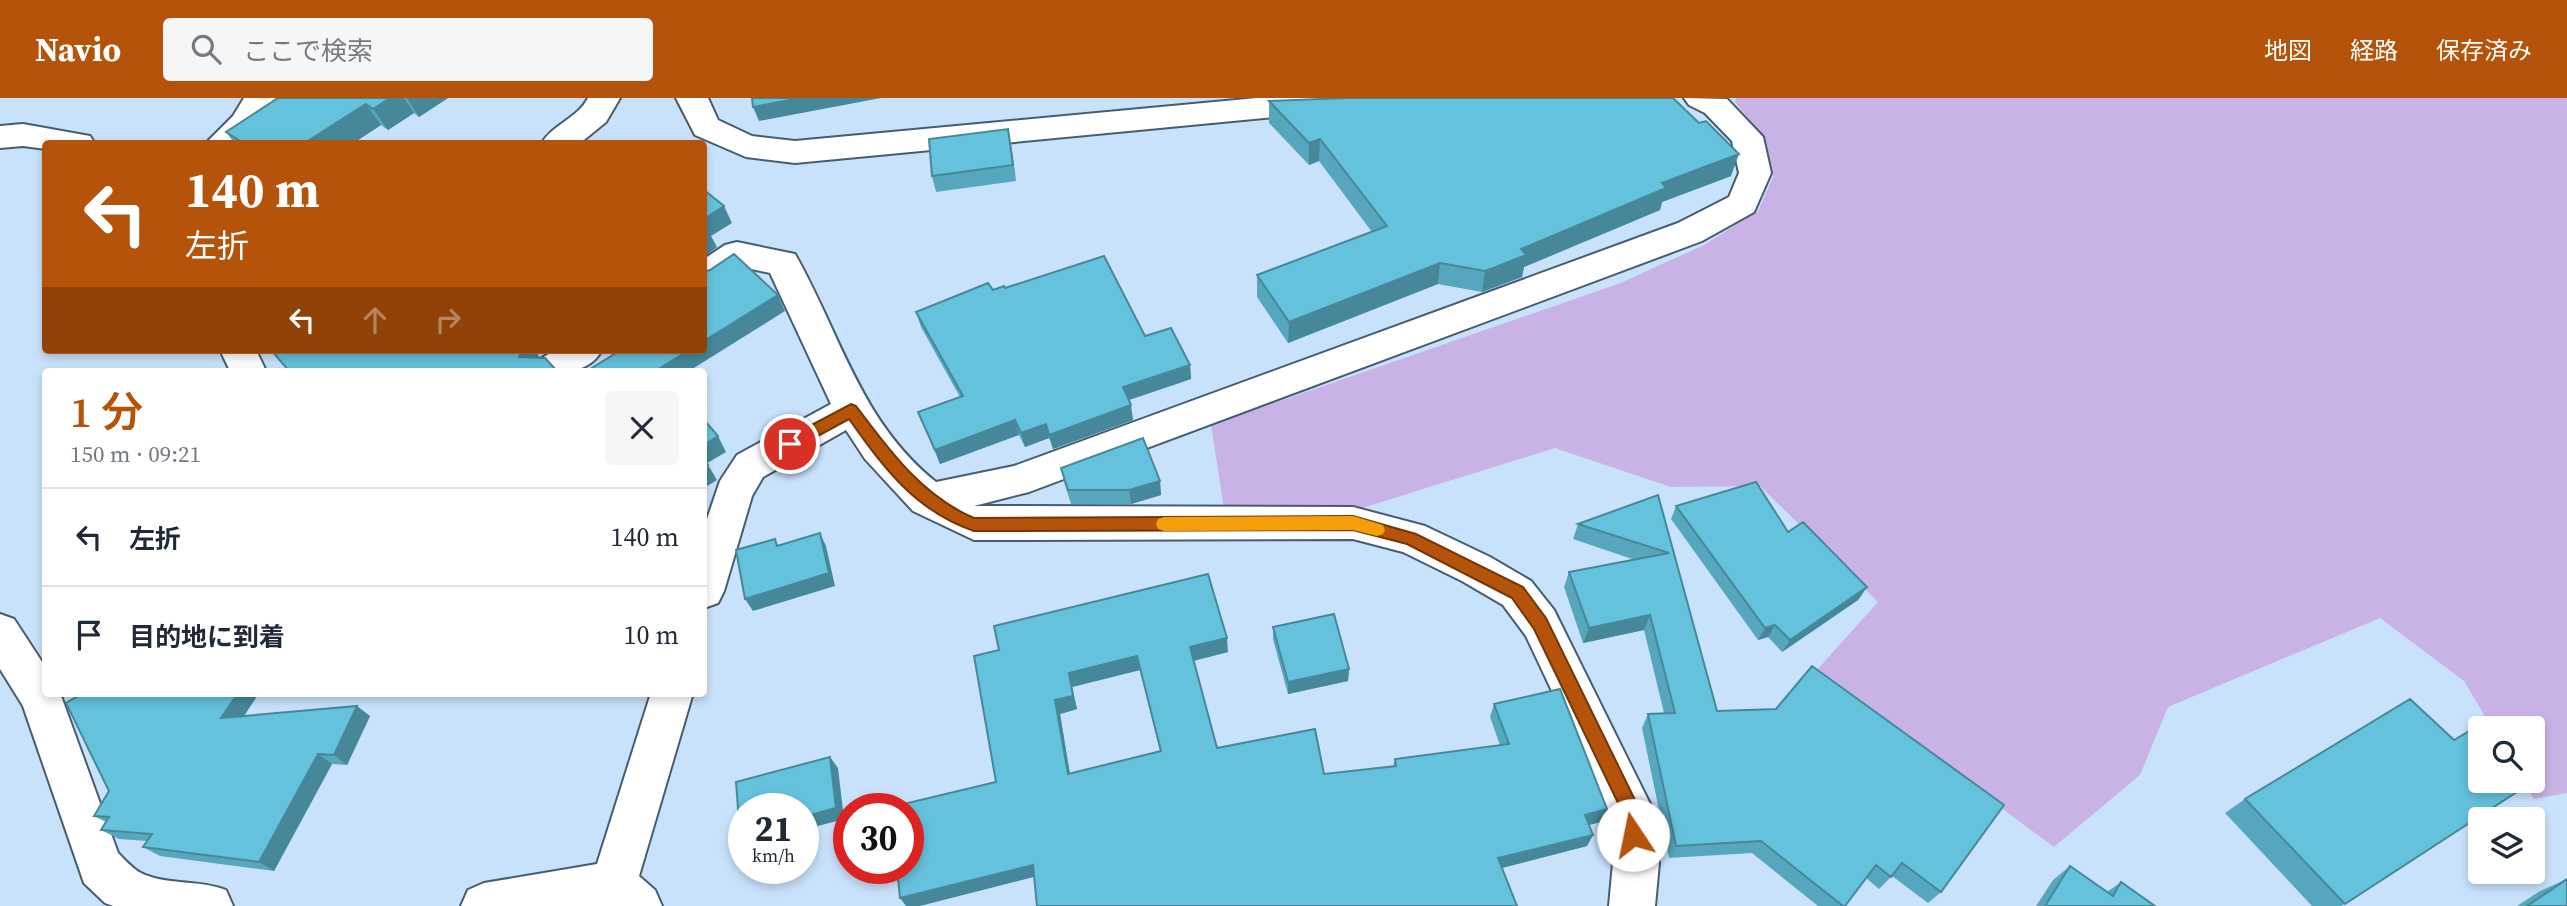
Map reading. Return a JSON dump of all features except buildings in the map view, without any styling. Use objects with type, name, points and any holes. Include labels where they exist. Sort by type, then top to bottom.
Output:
[{"type":"street","points":[[227,140],[254,113],[260,98]]},
{"type":"street","points":[[562,140],[595,115],[604,98]]},
{"type":"street","points":[[692,98],[706,127],[746,146],[795,152],[1369,98]]},
{"type":"street","points":[[1049,98],[1069,127]]},
{"type":"street","points":[[927,500],[1016,481],[1690,232],[1742,204],[1755,173],[1746,137],[1716,106],[1700,98]]},
{"type":"street","points":[[0,137],[23,135],[54,140]]},
{"type":"street","points":[[707,273],[737,254],[783,263],[851,410],[883,453],[927,500],[948,514],[974,524],[1353,523],[1411,538],[1476,569],[1517,593],[1540,623],[1630,808],[1636,863],[1632,906]]},
{"type":"street","points":[[555,368],[578,354]]},
{"type":"street","points":[[707,581],[734,492],[750,466],[851,410]]},
{"type":"street","points":[[0,632],[41,698],[100,867],[121,887],[153,900],[210,906]]},
{"type":"street","points":[[484,906],[575,889],[626,896],[671,697]]},
{"type":"shaded area","points":[[1736,98],[2567,98],[2567,793],[2534,799],[2530,793],[2545,793],[2545,716],[2485,716],[2464,681],[2380,618],[2168,707],[2140,775],[2054,847],[1816,671],[1878,602],[1760,486],[1671,487],[1555,448],[1346,513],[1224,509],[1211,425],[1618,284],[1704,245],[1758,211],[1773,177],[1763,137],[1735,102]]},
{"type":"slow traffic","points":[[1164,524],[1353,523],[1377,530]]},
{"type":"route","points":[[790,444],[851,410],[883,453],[927,500],[948,514],[974,524],[1353,523],[1411,538],[1476,569],[1517,593],[1540,623],[1630,808],[1633,835]]}]
